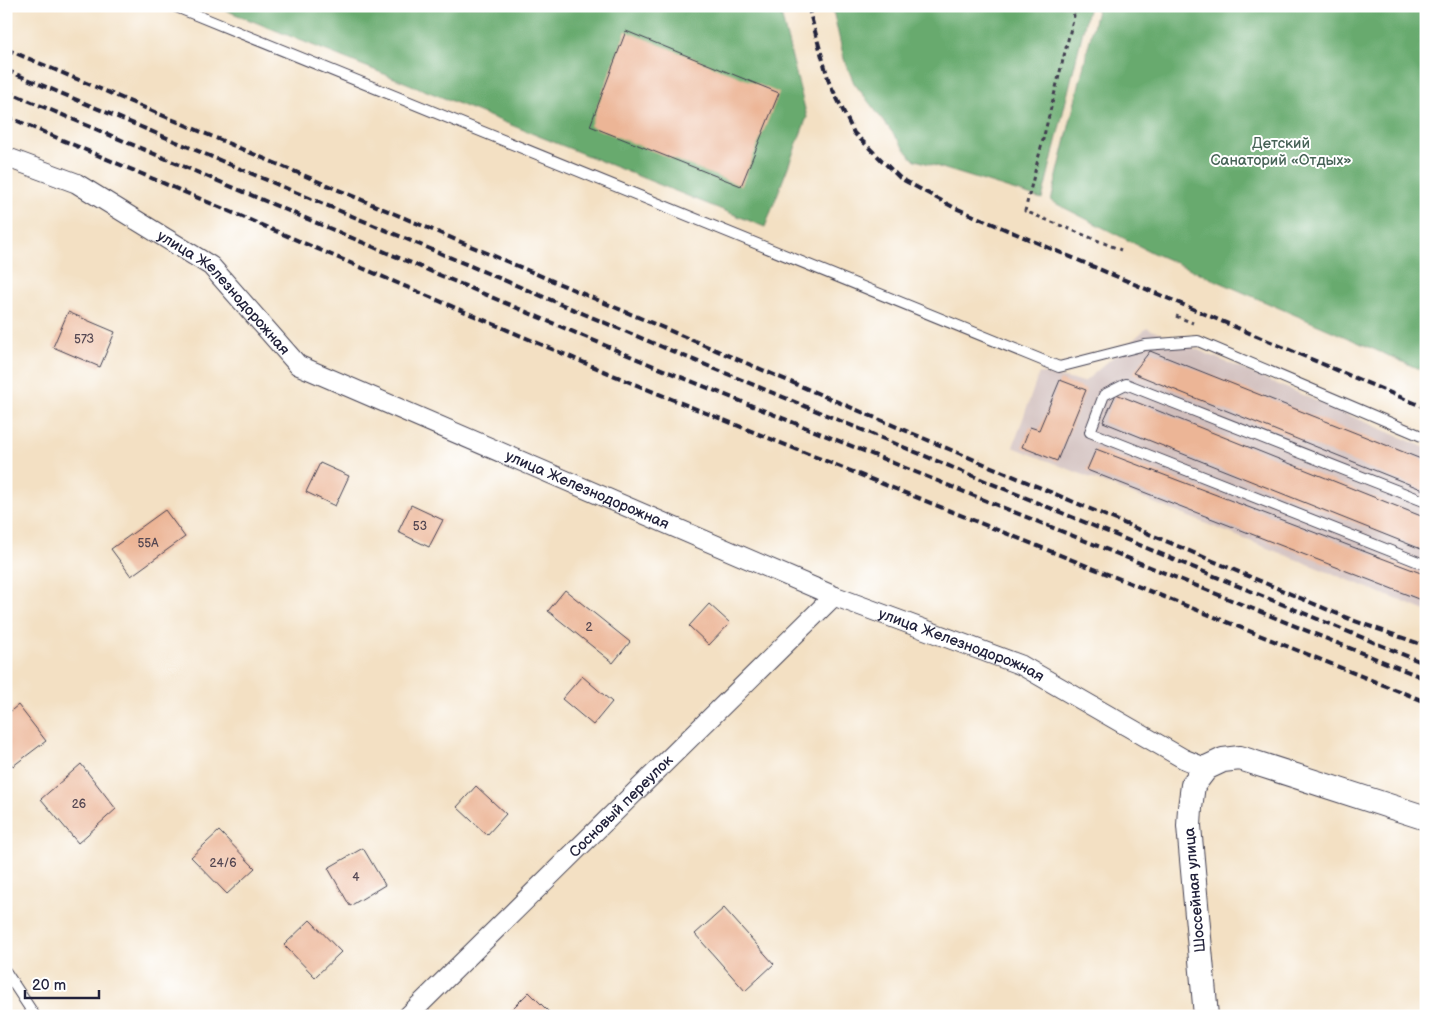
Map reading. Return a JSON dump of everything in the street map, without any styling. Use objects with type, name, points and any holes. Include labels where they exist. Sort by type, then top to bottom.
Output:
[{"type":"street","name":"улица Железнодорожная","points":[[6,157],[76,182],[211,266],[298,365],[834,596],[1021,665],[1184,759],[1206,768]]},
{"type":"street","name":"Сосновый переулок","points":[[408,1016],[834,596]]},
{"type":"street","points":[[1206,768],[1223,760],[1240,758],[1426,818]]},
{"type":"street","name":"Шоссейная улица","points":[[1206,768],[1193,785],[1189,826],[1206,1016]]},
{"type":"lane","points":[[174,6],[1059,367],[1145,345],[1198,342],[1426,438]]},
{"type":"lane","points":[[1426,502],[1126,384],[1104,395],[1090,432],[1426,565]]},
{"type":"lane","points":[[6,972],[35,1016]]},
{"type":"path","points":[[1072,6],[1074,16],[1025,211],[1122,250]]},
{"type":"shaded area","points":[[1147,328],[1426,448],[1426,611],[1013,447],[1039,373],[1084,382]]},
{"type":"green space","points":[[215,6],[779,6],[807,117],[765,227]]},
{"type":"green space","points":[[832,6],[1089,6],[1042,199],[913,159],[854,83],[844,59]]},
{"type":"green space","name":"Детский Санаторий «Отдых»","points":[[1098,6],[1426,6],[1426,372],[1153,253],[1051,201]]},
{"type":"building","points":[[626,31],[779,93],[741,186],[590,126]]},
{"type":"building","points":[[68,312],[115,332],[100,367],[53,347]]},
{"type":"building","points":[[1150,351],[1426,461],[1426,491],[1133,373]]},
{"type":"building","points":[[1060,380],[1086,390],[1057,461],[1022,447],[1030,427],[1039,430]]},
{"type":"building","points":[[1116,394],[1426,518],[1426,551],[1103,422]]},
{"type":"building","points":[[1096,449],[1426,575],[1426,602],[1087,470]]},
{"type":"building","points":[[320,463],[349,476],[335,506],[306,492]]},
{"type":"building","points":[[411,505],[443,520],[429,547],[398,532]]},
{"type":"building","points":[[165,510],[185,537],[131,576],[111,549]]},
{"type":"building","points":[[565,590],[630,642],[613,663],[548,611]]},
{"type":"building","points":[[709,604],[730,623],[709,645],[689,626]]},
{"type":"building","points":[[582,676],[612,702],[593,725],[562,699]]},
{"type":"building","points":[[18,705],[46,741],[13,766],[6,757],[6,715]]},
{"type":"building","points":[[81,764],[116,809],[78,843],[41,799]]},
{"type":"building","points":[[476,786],[506,814],[487,835],[457,807]]},
{"type":"building","points":[[219,831],[255,868],[227,894],[191,857]]},
{"type":"building","points":[[363,848],[385,885],[350,906],[328,868]]},
{"type":"building","points":[[724,908],[774,964],[745,991],[695,934]]},
{"type":"building","points":[[310,920],[341,952],[315,977],[284,945]]},
{"type":"building","points":[[529,992],[553,1016],[505,1016]]},
{"type":"railway","points":[[808,6],[829,82],[854,133],[900,178],[953,207],[1426,408]]},
{"type":"railway","points":[[6,49],[1352,620],[1426,646]]},
{"type":"railway","points":[[6,70],[660,346],[1426,664]]},
{"type":"railway","points":[[6,91],[649,364],[1426,679]]},
{"type":"railway","points":[[6,116],[634,384],[1426,702]]}]
